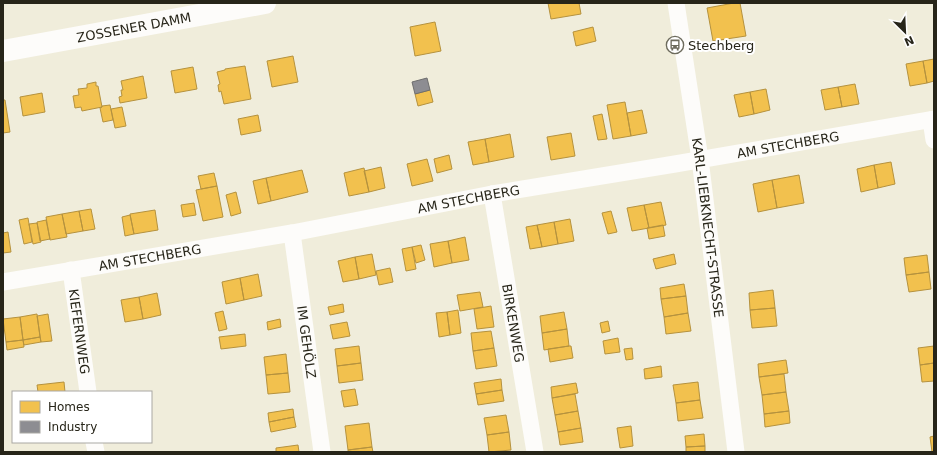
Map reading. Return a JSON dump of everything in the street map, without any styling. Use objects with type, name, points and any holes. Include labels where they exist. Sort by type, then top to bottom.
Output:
[{"type":"main road","name":"ZOSSENER DAMM","points":[[3,51],[265,3]]},
{"type":"street","name":"KARL-LIEBKNECHT-STRASSE","points":[[676,3],[700,159],[736,452]]},
{"type":"street","name":"AM STECHBERG","points":[[3,282],[292,233],[492,194],[933,120]]},
{"type":"street","points":[[933,120],[934,140]]},
{"type":"street","name":"BIRKENWEG","points":[[492,194],[535,452]]},
{"type":"street","name":"IM GEHÖLZ","points":[[292,233],[322,452]]},
{"type":"street","name":"KIEFERNWEG","points":[[71,270],[88,391]]},
{"type":"building: Homes","points":[[548,3],[579,3],[581,14],[551,19]]},
{"type":"building: Homes","points":[[740,3],[746,36],[713,41],[707,8]]},
{"type":"building: Homes","points":[[435,22],[441,51],[415,56],[410,27]]},
{"type":"building: Homes","points":[[593,27],[596,41],[576,46],[573,32]]},
{"type":"building: Homes","points":[[293,56],[298,82],[272,87],[267,61]]},
{"type":"building: Homes","points":[[934,59],[934,81],[927,83],[923,61]]},
{"type":"building: Homes","points":[[923,61],[927,83],[910,86],[906,64]]},
{"type":"building: Homes","points":[[245,66],[251,99],[224,104],[221,91],[219,92],[218,85],[220,84],[217,72],[225,69]]},
{"type":"building: Homes","points":[[193,67],[197,89],[175,93],[171,71]]},
{"type":"building: Homes","points":[[143,76],[147,98],[120,103],[119,97],[122,96],[121,90],[123,90],[121,81]]},
{"type":"building: Homes","points":[[96,82],[102,107],[82,111],[81,107],[75,108],[73,96],[79,95],[78,89],[87,88],[87,84]]},
{"type":"building: Homes","points":[[855,84],[859,104],[842,107],[838,87]]},
{"type":"building: Homes","points":[[838,87],[842,107],[825,110],[821,90]]},
{"type":"building: Homes","points":[[766,89],[770,110],[754,114],[750,92]]},
{"type":"building: Homes","points":[[430,90],[433,102],[418,106],[415,94]]},
{"type":"building: Homes","points":[[750,92],[754,114],[739,117],[734,95]]},
{"type":"building: Homes","points":[[42,93],[45,112],[23,116],[20,97]]},
{"type":"building: Homes","points":[[3,100],[5,100],[10,132],[3,133]]},
{"type":"building: Homes","points":[[625,102],[631,136],[613,139],[607,105]]},
{"type":"building: Homes","points":[[110,105],[113,120],[103,122],[100,108],[102,106]]},
{"type":"building: Homes","points":[[122,107],[126,126],[115,128],[111,109]]},
{"type":"building: Homes","points":[[642,110],[647,133],[631,136],[627,113]]},
{"type":"building: Homes","points":[[602,114],[607,139],[598,140],[593,116]]},
{"type":"building: Homes","points":[[258,115],[261,131],[241,135],[238,119]]},
{"type":"building: Homes","points":[[571,133],[575,156],[551,160],[547,137]]},
{"type":"building: Homes","points":[[510,134],[514,157],[489,162],[485,139]]},
{"type":"building: Homes","points":[[485,139],[489,162],[473,165],[468,142]]},
{"type":"building: Homes","points":[[449,155],[452,169],[437,173],[434,159]]},
{"type":"building: Homes","points":[[427,159],[433,181],[412,186],[407,164]]},
{"type":"building: Homes","points":[[891,162],[895,184],[878,188],[874,165]]},
{"type":"building: Homes","points":[[874,165],[878,188],[861,192],[857,169]]},
{"type":"building: Homes","points":[[381,167],[385,188],[369,192],[364,171]]},
{"type":"building: Homes","points":[[364,168],[369,192],[349,196],[344,173]]},
{"type":"building: Homes","points":[[302,170],[308,192],[271,201],[266,178]]},
{"type":"building: Homes","points":[[214,173],[217,186],[201,189],[198,176]]},
{"type":"building: Homes","points":[[799,175],[804,203],[777,208],[772,180]]},
{"type":"building: Homes","points":[[266,178],[271,201],[258,204],[253,181]]},
{"type":"building: Homes","points":[[772,180],[777,208],[758,212],[753,184]]},
{"type":"building: Homes","points":[[217,186],[223,217],[203,221],[196,190]]},
{"type":"building: Homes","points":[[236,192],[241,213],[231,216],[226,195]]},
{"type":"building: Homes","points":[[661,202],[666,225],[649,228],[644,205]]},
{"type":"building: Homes","points":[[194,203],[196,215],[183,217],[181,205]]},
{"type":"building: Homes","points":[[644,205],[649,228],[632,231],[627,208]]},
{"type":"building: Homes","points":[[91,209],[95,229],[83,231],[79,211]]},
{"type":"building: Homes","points":[[155,210],[158,230],[134,234],[130,214]]},
{"type":"building: Homes","points":[[79,211],[83,231],[66,234],[62,214]]},
{"type":"building: Homes","points":[[611,211],[617,232],[608,234],[602,213]]},
{"type":"building: Homes","points":[[62,214],[67,237],[50,240],[46,217]]},
{"type":"building: Homes","points":[[130,215],[134,234],[125,236],[122,217]]},
{"type":"building: Homes","points":[[28,218],[32,242],[24,244],[19,220]]},
{"type":"building: Homes","points":[[570,219],[574,241],[558,244],[554,222]]},
{"type":"building: Homes","points":[[46,220],[50,239],[40,241],[37,222]]},
{"type":"building: Homes","points":[[554,222],[558,244],[542,247],[537,225]]},
{"type":"building: Homes","points":[[37,223],[41,242],[33,244],[29,224]]},
{"type":"building: Homes","points":[[537,225],[542,247],[530,249],[526,227]]},
{"type":"building: Homes","points":[[663,225],[665,236],[649,239],[647,228]]},
{"type":"building: Homes","points":[[8,232],[11,252],[3,253],[3,233]]},
{"type":"building: Homes","points":[[465,237],[469,260],[452,263],[448,241]]},
{"type":"building: Homes","points":[[448,241],[452,263],[434,267],[430,244]]},
{"type":"building: Homes","points":[[421,245],[425,260],[416,263],[412,247]]},
{"type":"building: Homes","points":[[412,247],[416,269],[406,271],[402,249]]},
{"type":"building: Homes","points":[[372,254],[376,275],[359,279],[355,257]]},
{"type":"building: Homes","points":[[674,254],[676,264],[656,269],[653,259]]},
{"type":"building: Homes","points":[[927,255],[929,272],[906,275],[904,258]]},
{"type":"building: Homes","points":[[355,257],[359,279],[343,282],[338,261]]},
{"type":"building: Homes","points":[[390,268],[393,282],[379,285],[376,271]]},
{"type":"building: Homes","points":[[929,272],[931,289],[909,292],[906,275]]},
{"type":"building: Homes","points":[[258,274],[262,296],[244,300],[240,278]]},
{"type":"building: Homes","points":[[240,278],[244,300],[226,304],[222,282]]},
{"type":"building: Homes","points":[[684,284],[686,296],[661,299],[660,288]]},
{"type":"building: Homes","points":[[773,290],[775,308],[750,310],[749,293]]},
{"type":"building: Homes","points":[[480,292],[483,307],[460,311],[457,295]]},
{"type":"building: Homes","points":[[157,293],[161,315],[143,319],[139,297]]},
{"type":"building: Homes","points":[[686,296],[688,313],[664,317],[661,299]]},
{"type":"building: Homes","points":[[139,297],[143,319],[125,322],[121,300]]},
{"type":"building: Homes","points":[[343,304],[344,312],[330,315],[328,307]]},
{"type":"building: Homes","points":[[491,306],[494,327],[477,329],[474,309]]},
{"type":"building: Homes","points":[[775,308],[777,326],[752,328],[750,310]]},
{"type":"building: Homes","points":[[458,310],[461,333],[450,335],[447,312]]},
{"type":"building: Homes","points":[[223,311],[227,329],[219,331],[215,313]]},
{"type":"building: Homes","points":[[447,312],[450,335],[439,337],[436,313]]},
{"type":"building: Homes","points":[[564,312],[567,329],[542,333],[540,316]]},
{"type":"building: Homes","points":[[688,313],[691,331],[666,334],[664,317]]},
{"type":"building: Homes","points":[[37,314],[40,337],[23,340],[20,317]]},
{"type":"building: Homes","points":[[48,314],[52,341],[41,342],[37,316]]},
{"type":"building: Homes","points":[[20,317],[23,340],[6,342],[3,319]]},
{"type":"building: Homes","points":[[280,319],[281,327],[268,330],[267,322]]},
{"type":"building: Homes","points":[[608,321],[610,331],[602,333],[600,323]]},
{"type":"building: Homes","points":[[347,322],[350,336],[333,339],[330,325]]},
{"type":"building: Homes","points":[[567,329],[569,346],[544,350],[542,333]]},
{"type":"building: Homes","points":[[491,331],[494,348],[473,351],[471,333]]},
{"type":"building: Homes","points":[[245,334],[246,346],[221,349],[219,337]]},
{"type":"building: Homes","points":[[40,337],[41,342],[24,345],[23,340]]},
{"type":"building: Homes","points":[[618,338],[620,352],[605,354],[603,341]]},
{"type":"building: Homes","points":[[23,340],[24,347],[7,350],[6,342]]},
{"type":"building: Homes","points":[[359,346],[361,363],[337,366],[335,349]]},
{"type":"building: Homes","points":[[571,346],[573,358],[550,362],[548,349]]},
{"type":"building: Homes","points":[[934,346],[934,363],[920,365],[918,348]]},
{"type":"building: Homes","points":[[494,348],[497,366],[476,369],[473,351]]},
{"type":"building: Homes","points":[[632,348],[633,359],[626,360],[624,349]]},
{"type":"building: Homes","points":[[286,354],[288,373],[266,375],[264,357]]},
{"type":"building: Homes","points":[[786,360],[788,373],[759,377],[758,364]]},
{"type":"building: Homes","points":[[361,363],[363,380],[339,383],[337,366]]},
{"type":"building: Homes","points":[[934,363],[934,381],[922,382],[920,365]]},
{"type":"building: Homes","points":[[661,366],[662,377],[645,379],[644,369]]},
{"type":"building: Homes","points":[[288,373],[290,392],[268,394],[266,375]]},
{"type":"building: Homes","points":[[784,374],[786,392],[762,395],[759,377]]},
{"type":"building: Homes","points":[[501,379],[502,390],[476,394],[474,383]]},
{"type":"building: Homes","points":[[64,382],[65,391],[38,391],[37,385]]},
{"type":"building: Homes","points":[[698,382],[700,400],[676,403],[673,385]]},
{"type":"building: Homes","points":[[576,383],[578,393],[552,398],[551,387]]},
{"type":"building: Homes","points":[[355,389],[358,405],[344,407],[341,391]]},
{"type":"building: Homes","points":[[502,390],[504,401],[478,405],[476,394]]},
{"type":"building: Homes","points":[[786,392],[789,411],[764,414],[762,395]]},
{"type":"building: Homes","points":[[575,394],[578,411],[555,415],[552,398]]},
{"type":"building: Homes","points":[[700,400],[703,418],[678,421],[676,403]]},
{"type":"building: Homes","points":[[293,409],[294,417],[269,422],[268,413]]},
{"type":"building: Homes","points":[[578,411],[581,428],[558,432],[555,415]]},
{"type":"building: Homes","points":[[789,411],[790,423],[765,427],[764,414]]},
{"type":"building: Homes","points":[[506,415],[509,432],[487,435],[484,418]]},
{"type":"building: Homes","points":[[294,417],[296,427],[271,432],[269,422]]},
{"type":"building: Homes","points":[[369,423],[372,447],[348,450],[345,426]]},
{"type":"building: Homes","points":[[631,426],[633,446],[620,448],[617,428]]},
{"type":"building: Homes","points":[[581,428],[583,442],[560,445],[558,432]]},
{"type":"building: Homes","points":[[509,432],[511,450],[489,452],[487,435]]},
{"type":"building: Homes","points":[[704,434],[705,446],[686,447],[685,436]]},
{"type":"building: Homes","points":[[934,436],[934,452],[932,452],[930,437]]},
{"type":"building: Homes","points":[[298,445],[299,452],[276,452],[276,448]]},
{"type":"building: Homes","points":[[705,446],[705,452],[686,452],[686,447]]},
{"type":"building: Homes","points":[[372,447],[373,452],[348,452],[348,450]]},
{"type":"building: Industry","points":[[427,78],[430,90],[415,94],[412,82]]},
{"type":"place","name":"Stechberg","points":[[675,45]]}]
